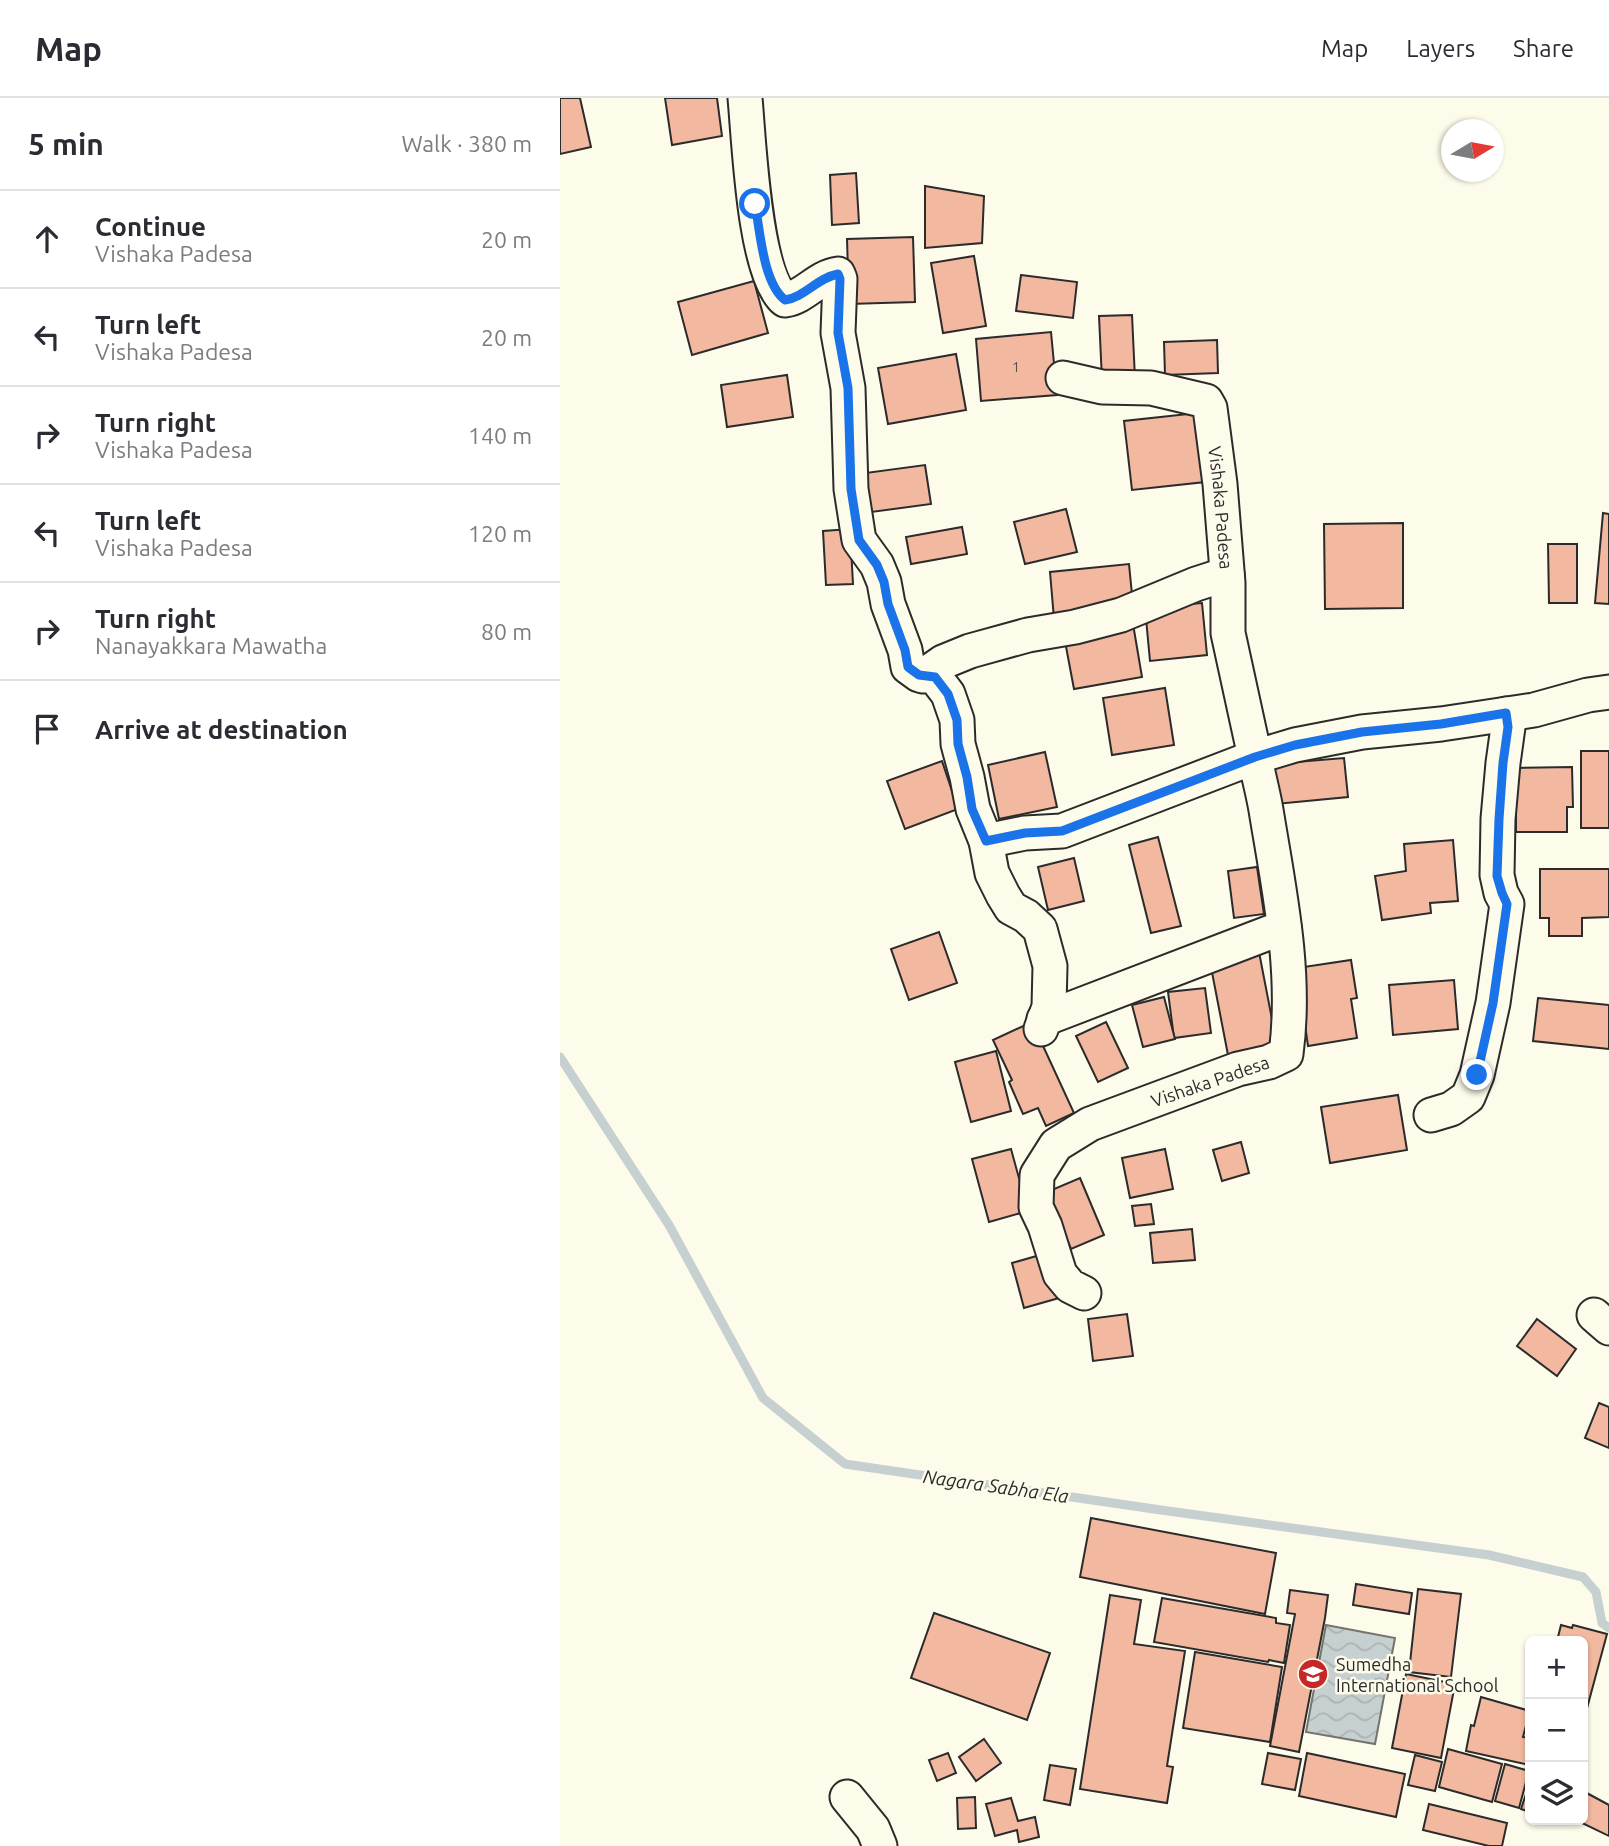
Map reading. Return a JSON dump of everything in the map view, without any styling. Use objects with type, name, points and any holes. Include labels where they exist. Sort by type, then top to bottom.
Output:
[{"type":"street","points":[[745,98],[752,188],[763,252],[778,295],[785,300],[794,299],[823,279],[838,274],[840,279],[838,333],[848,388],[851,489],[859,540],[877,565],[884,582],[888,604],[905,650],[908,667],[923,676],[935,677],[948,694],[957,720],[958,744],[972,809],[986,841],[992,873],[1011,908],[1026,916],[1040,929],[1050,966],[1049,1007],[1043,1024],[1284,928]]},
{"type":"street","name":"Vishaka Padesa","points":[[1063,378],[1102,387],[1151,388],[1206,401],[1210,408],[1227,574],[1228,633],[1265,807],[1289,969],[1290,1024],[1286,1054],[1090,1124],[1056,1145],[1037,1174],[1036,1207],[1060,1274],[1070,1286],[1084,1293]]},
{"type":"street","points":[[923,676],[970,651],[1028,635],[1121,615],[1227,574]]},
{"type":"street","points":[[986,841],[1025,833],[1062,831],[1255,757],[1295,745],[1362,732],[1534,710],[1609,692]]},
{"type":"street","points":[[1431,1115],[1451,1109],[1468,1097],[1477,1075],[1493,1003],[1507,904],[1497,876],[1499,807],[1508,727],[1506,713]]},
{"type":"street","points":[[847,1797],[873,1829],[880,1846]]},
{"type":"water","points":[[1326,1625],[1395,1638],[1375,1744],[1306,1732]]},
{"type":"building","points":[[560,98],[580,98],[591,147],[560,154]]},
{"type":"building","points":[[665,98],[717,98],[722,136],[672,145]]},
{"type":"building","points":[[856,173],[859,223],[832,225],[830,175]]},
{"type":"building","points":[[925,186],[984,196],[982,243],[925,248]]},
{"type":"building","points":[[913,237],[915,302],[849,304],[847,239]]},
{"type":"building","points":[[974,256],[986,326],[943,333],[931,263]]},
{"type":"building","points":[[1021,275],[1077,282],[1073,318],[1016,311]]},
{"type":"building","points":[[754,281],[768,333],[692,355],[678,302]]},
{"type":"building","points":[[1132,315],[1135,379],[1102,380],[1099,316]]},
{"type":"building","points":[[1051,332],[1057,395],[981,401],[976,339]]},
{"type":"building","points":[[1217,340],[1218,373],[1165,375],[1164,342]]},
{"type":"building","points":[[956,354],[966,410],[888,424],[878,368]]},
{"type":"building","points":[[787,375],[793,417],[727,427],[721,385]]},
{"type":"building","points":[[1197,413],[1205,482],[1132,490],[1124,421]]},
{"type":"building","points":[[925,465],[931,504],[864,513],[858,474]]},
{"type":"building","points":[[1066,509],[1077,552],[1025,564],[1014,522]]},
{"type":"building","points":[[1603,513],[1609,514],[1609,604],[1595,603]]},
{"type":"building","points":[[1403,523],[1403,608],[1325,609],[1324,524]]},
{"type":"building","points":[[962,527],[967,554],[911,564],[906,537]]},
{"type":"building","points":[[850,529],[853,584],[826,585],[823,531]]},
{"type":"building","points":[[1548,544],[1577,544],[1577,603],[1549,603]]},
{"type":"building","points":[[1129,564],[1133,605],[1054,619],[1050,572]]},
{"type":"building","points":[[1202,603],[1207,655],[1150,661],[1145,608]]},
{"type":"building","points":[[1133,624],[1142,677],[1074,689],[1064,636]]},
{"type":"building","points":[[1165,688],[1174,745],[1112,755],[1103,698]]},
{"type":"building","points":[[1581,751],[1609,751],[1609,828],[1581,828]]},
{"type":"building","points":[[1045,752],[1057,807],[999,819],[988,765]]},
{"type":"building","points":[[1344,758],[1348,797],[1276,804],[1272,764]]},
{"type":"building","points":[[942,761],[958,809],[905,829],[887,781]]},
{"type":"building","points":[[1572,767],[1573,807],[1567,807],[1567,832],[1516,832],[1516,768]]},
{"type":"building","points":[[1158,837],[1181,926],[1151,933],[1129,845]]},
{"type":"building","points":[[1453,840],[1458,901],[1430,903],[1431,913],[1382,920],[1375,876],[1406,871],[1404,844]]},
{"type":"building","points":[[1074,858],[1084,901],[1048,910],[1038,867]]},
{"type":"building","points":[[1257,867],[1264,914],[1234,918],[1228,871]]},
{"type":"building","points":[[1540,869],[1609,869],[1609,917],[1582,918],[1582,936],[1549,936],[1549,918],[1540,918]]},
{"type":"building","points":[[939,932],[957,983],[909,1000],[891,949]]},
{"type":"building","points":[[1259,952],[1277,1045],[1228,1055],[1210,962]]},
{"type":"building","points":[[1351,960],[1357,998],[1351,999],[1357,1038],[1308,1046],[1297,968]]},
{"type":"building","points":[[1454,980],[1458,1029],[1393,1035],[1389,985]]},
{"type":"building","points":[[1205,988],[1211,1033],[1174,1038],[1168,992]]},
{"type":"building","points":[[1164,997],[1175,1039],[1143,1047],[1132,1005]]},
{"type":"building","points":[[1538,998],[1609,1005],[1609,1049],[1533,1041]]},
{"type":"building","points":[[1032,1022],[1074,1113],[1046,1126],[1038,1108],[1023,1114],[1009,1082],[1012,1080],[993,1040]]},
{"type":"building","points":[[1106,1022],[1128,1068],[1098,1082],[1076,1036]]},
{"type":"building","points":[[996,1051],[1011,1111],[971,1122],[955,1062]]},
{"type":"building","points":[[1398,1095],[1407,1150],[1330,1163],[1321,1107]]},
{"type":"building","points":[[1241,1142],[1249,1173],[1222,1181],[1213,1150]]},
{"type":"building","points":[[1011,1149],[1028,1211],[989,1222],[972,1159]]},
{"type":"building","points":[[1165,1149],[1173,1189],[1130,1198],[1122,1158]]},
{"type":"building","points":[[1080,1178],[1104,1235],[1071,1249],[1047,1192]]},
{"type":"building","points":[[1151,1204],[1154,1224],[1135,1226],[1132,1206]]},
{"type":"building","points":[[1192,1229],[1195,1260],[1153,1263],[1150,1233]]},
{"type":"building","points":[[1047,1253],[1059,1298],[1024,1308],[1012,1263]]},
{"type":"building","points":[[1127,1314],[1133,1356],[1093,1361],[1088,1319]]},
{"type":"building","points":[[1537,1319],[1576,1349],[1557,1376],[1517,1346]]},
{"type":"building","points":[[1599,1403],[1609,1407],[1609,1448],[1585,1438]]},
{"type":"building","points":[[1091,1518],[1276,1553],[1265,1614],[1080,1577]]},
{"type":"building","points":[[1356,1584],[1412,1593],[1409,1614],[1353,1605]]},
{"type":"building","points":[[1418,1589],[1461,1594],[1451,1677],[1409,1672]]},
{"type":"building","points":[[1290,1590],[1328,1595],[1299,1752],[1270,1746],[1295,1614],[1287,1613]]},
{"type":"building","points":[[1110,1595],[1141,1600],[1134,1644],[1185,1651],[1167,1766],[1173,1767],[1167,1803],[1080,1789]]},
{"type":"building","points":[[1162,1598],[1276,1618],[1276,1623],[1290,1625],[1284,1663],[1154,1642]]},
{"type":"building","points":[[934,1613],[1050,1653],[1027,1720],[911,1678]]},
{"type":"building","points":[[1561,1625],[1572,1628],[1573,1625],[1607,1634],[1588,1704],[1588,1636],[1558,1636]]},
{"type":"building","points":[[1195,1652],[1282,1667],[1270,1742],[1183,1728]]},
{"type":"building","points":[[1406,1674],[1455,1684],[1441,1758],[1392,1748]]},
{"type":"building","points":[[1481,1697],[1525,1710],[1525,1764],[1466,1751],[1471,1725],[1474,1726]]},
{"type":"building","points":[[984,1739],[1001,1763],[976,1781],[959,1757]]},
{"type":"building","points":[[1448,1749],[1502,1764],[1492,1802],[1439,1787]]},
{"type":"building","points":[[948,1753],[956,1773],[937,1781],[929,1760]]},
{"type":"building","points":[[1268,1753],[1301,1759],[1295,1790],[1262,1784]]},
{"type":"building","points":[[1307,1753],[1405,1774],[1396,1817],[1299,1796]]},
{"type":"building","points":[[1415,1755],[1442,1762],[1435,1791],[1408,1785]]},
{"type":"building","points":[[1505,1764],[1525,1770],[1525,1786],[1519,1808],[1495,1801]]},
{"type":"building","points":[[1050,1765],[1076,1769],[1070,1805],[1044,1800]]},
{"type":"building","points":[[1588,1794],[1609,1805],[1609,1836],[1586,1825]]},
{"type":"building","points":[[975,1797],[976,1828],[958,1829],[957,1798]]},
{"type":"building","points":[[1011,1798],[1018,1821],[1035,1817],[1039,1837],[1019,1842],[1017,1830],[995,1836],[986,1804]]},
{"type":"building","points":[[1429,1804],[1507,1823],[1502,1846],[1489,1846],[1423,1830]]},
{"type":"waterway","name":"Nagara Sabha Ela","points":[[560,1057],[669,1225],[763,1398],[845,1464],[1489,1555],[1583,1577],[1596,1592],[1602,1623],[1609,1628]]},
{"type":"place","name":"Sumedha International School","points":[[1313,1674]]},
{"type":"route","points":[[755,204],[763,252],[778,295],[785,300],[794,299],[823,279],[838,274],[840,279],[838,333],[848,388],[851,489],[859,540],[877,565],[884,582],[888,604],[905,650],[908,667],[919,675],[935,677],[948,694],[957,720],[958,744],[972,809],[986,841],[1025,833],[1062,831],[1255,757],[1295,745],[1362,732],[1441,724],[1506,713],[1508,727],[1503,763],[1497,876],[1507,904],[1493,1003],[1477,1075]]}]
